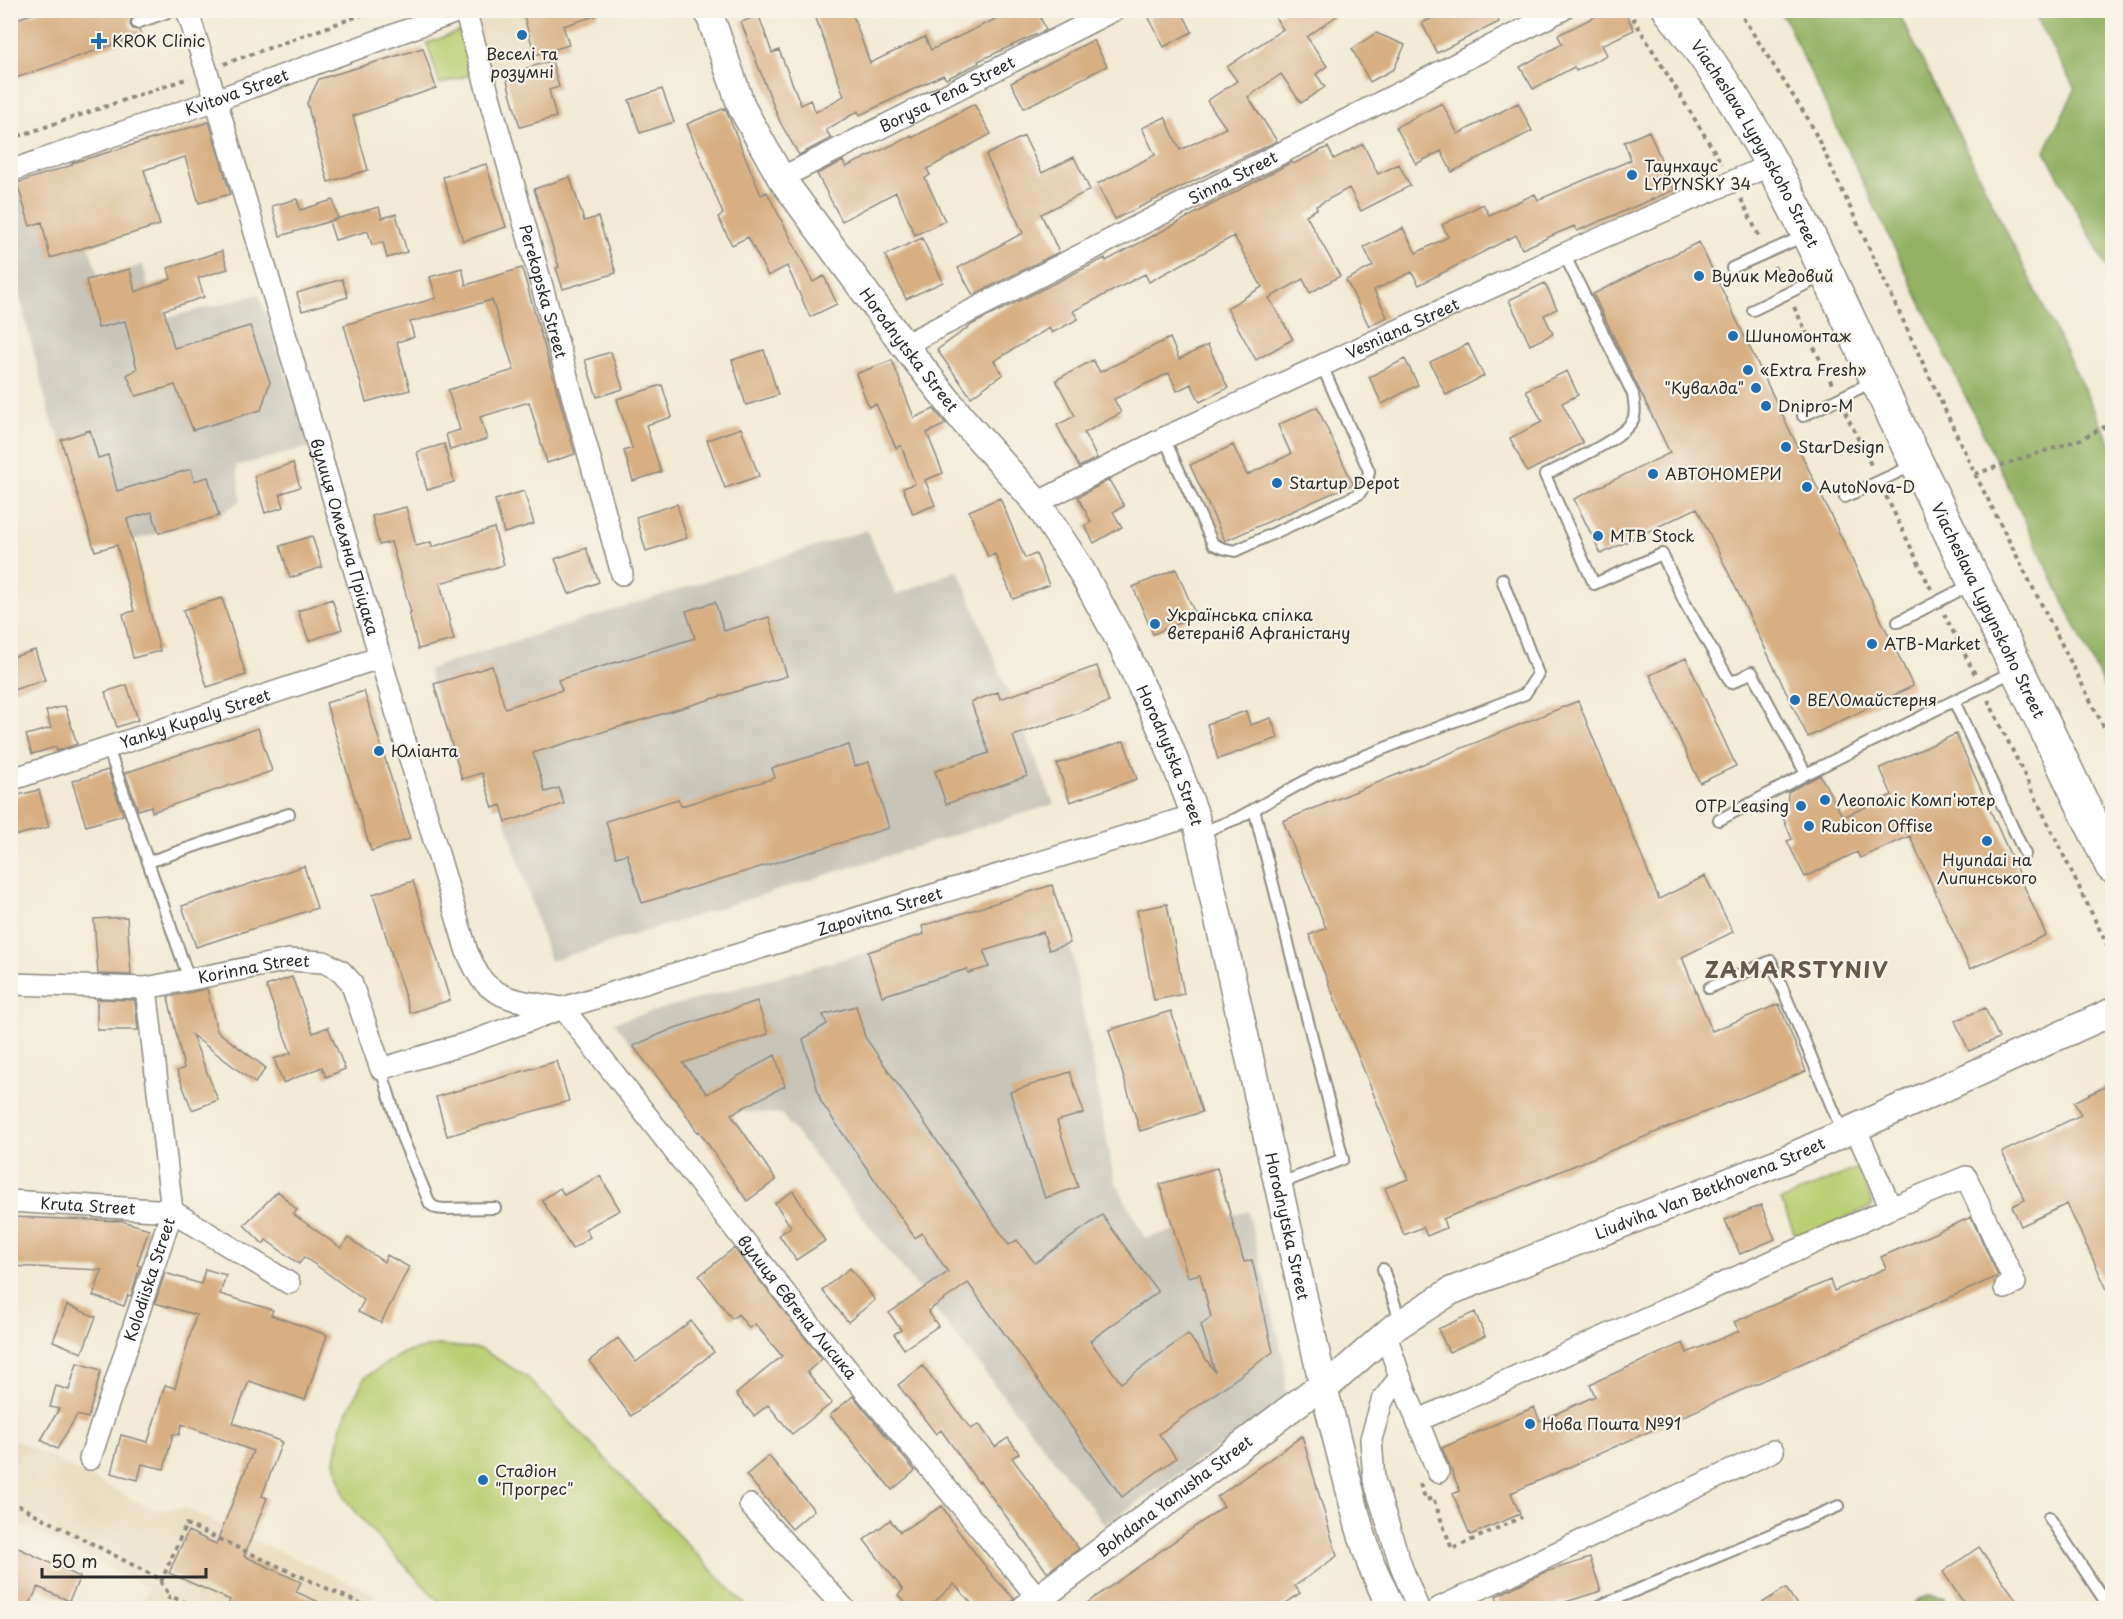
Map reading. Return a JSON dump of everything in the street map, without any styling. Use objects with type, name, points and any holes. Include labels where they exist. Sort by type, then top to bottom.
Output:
[{"type":"main road","name":"Viacheslava Lypynskoho Street","points":[[1670,10],[1694,40],[1773,164],[2112,866]]},
{"type":"street","name":"вулиця Омеляна Пріцака","points":[[187,10],[216,100],[467,952],[482,980],[494,991],[507,998],[562,1008]]},
{"type":"street","name":"Horodnytska Street","points":[[708,10],[742,108],[782,178],[904,345],[963,420],[1037,503],[1078,565],[1120,641],[1165,736],[1197,824],[1324,1389],[1359,1526],[1371,1564],[1391,1608]]},
{"type":"street","name":"Borysa Tena Street","points":[[782,178],[1114,10]]},
{"type":"street","name":"Sinna Street","points":[[904,345],[1562,10]]},
{"type":"street","name":"Kvitova Street","points":[[10,171],[216,100],[455,12]]},
{"type":"street","name":"Perekopska Street","points":[[455,12],[622,574]]},
{"type":"street","name":"Vesniana Street","points":[[1037,503],[1164,438],[1564,254],[1696,190],[1733,182],[1773,164]]},
{"type":"street","name":"Yanky Kupaly Street","points":[[10,780],[381,657]]},
{"type":"street","name":"Zapovitna Street","points":[[562,1008],[1197,824]]},
{"type":"street","name":"Korinna Street","points":[[10,984],[146,988],[289,960],[324,962],[341,971],[351,982],[381,1069]]},
{"type":"street","name":"Kolodiiska Street","points":[[90,1459],[172,1211],[146,988]]},
{"type":"street","points":[[381,1069],[471,1042],[562,1008]]},
{"type":"street","name":"вулиця Євгена Лисика","points":[[562,1008],[1032,1604]]},
{"type":"street","name":"Liudviha Van Betkhovena Street","points":[[1324,1389],[1394,1329],[1451,1291],[1782,1161],[1852,1137],[2112,1012]]},
{"type":"street","points":[[1852,1137],[1890,1208]]},
{"type":"street","points":[[1417,1421],[1890,1208],[1978,1172],[1991,1202]]},
{"type":"street","points":[[1966,1177],[1990,1242],[2015,1283],[2005,1288]]},
{"type":"street","name":"Kruta Street","points":[[10,1201],[172,1211],[289,1283]]},
{"type":"street","points":[[1394,1329],[1400,1377],[1438,1472]]},
{"type":"street","points":[[1400,1377],[1382,1401],[1371,1439],[1374,1480],[1401,1566],[1418,1608]]},
{"type":"street","name":"Bohdana Yanusha Street","points":[[1032,1604],[1311,1393],[1324,1389]]},
{"type":"street","points":[[1439,1608],[1773,1451]]},
{"type":"street","points":[[750,1505],[844,1608]]},
{"type":"lane","points":[[137,23],[174,10]]},
{"type":"lane","points":[[1732,268],[1807,234]]},
{"type":"lane","points":[[1564,254],[1632,394],[1635,408],[1634,419],[1628,428],[1617,437],[1545,475],[1594,584],[1662,554],[1686,605],[1731,682],[1752,672],[1806,774]]},
{"type":"lane","points":[[1753,310],[1826,275]]},
{"type":"lane","points":[[1164,438],[1213,544],[1222,549],[1235,551],[1359,494],[1366,483],[1370,471],[1322,366]]},
{"type":"lane","points":[[1803,416],[1877,380]]},
{"type":"lane","points":[[1845,497],[1917,463]]},
{"type":"lane","points":[[1197,824],[1238,818],[1318,774],[1524,694],[1538,674],[1502,579]]},
{"type":"lane","points":[[1898,622],[1974,583]]},
{"type":"lane","points":[[1719,820],[1806,774],[2017,670]]},
{"type":"lane","points":[[1954,701],[2025,854]]},
{"type":"lane","points":[[108,748],[189,979]]},
{"type":"lane","points":[[1254,809],[1343,1159],[1279,1185]]},
{"type":"lane","points":[[148,862],[289,814]]},
{"type":"lane","points":[[1709,988],[1771,962],[1852,1137]]},
{"type":"lane","points":[[381,1069],[402,1137],[429,1204],[444,1209],[495,1208]]},
{"type":"lane","points":[[1383,1269],[1394,1329]]},
{"type":"lane","points":[[1594,1608],[1839,1506]]},
{"type":"lane","points":[[2049,1517],[2109,1607],[2112,1608]]},
{"type":"path","points":[[224,64],[375,10]]},
{"type":"path","points":[[1628,10],[1733,182],[2112,955]]},
{"type":"path","points":[[1738,10],[1810,122],[1975,474],[2112,743]]},
{"type":"path","points":[[10,139],[198,75]]},
{"type":"path","points":[[1975,474],[2080,439],[2112,423]]},
{"type":"path","points":[[1419,1482],[1426,1500],[1433,1498],[1452,1549],[1522,1517]]},
{"type":"path","points":[[10,1501],[158,1578],[170,1596],[198,1608]]},
{"type":"path","points":[[161,1582],[186,1524],[361,1604],[359,1608]]},
{"type":"path","points":[[164,1608],[170,1596]]},
{"type":"shaded area","name":"Веселі та розумні","points":[[521,11],[558,11],[569,45],[550,50],[552,57],[488,74],[475,23]]},
{"type":"shaded area","points":[[64,170],[99,277],[143,264],[148,287],[157,284],[167,318],[259,294],[311,447],[236,466],[241,500],[219,516],[95,551],[61,440],[51,420],[11,262],[10,185]]},
{"type":"shaded area","points":[[867,530],[896,595],[958,570],[1054,804],[550,961],[501,806],[493,808],[482,773],[462,779],[428,669]]},
{"type":"shaded area","points":[[1052,885],[1070,943],[1114,1179],[1145,1238],[1248,1211],[1285,1364],[1286,1400],[1105,1525],[781,1114],[742,1112],[697,1132],[684,1111],[614,1022],[868,952],[924,934],[922,926]]},
{"type":"shaded area","points":[[10,1437],[155,1510],[184,1508],[372,1593],[377,1608],[140,1608],[149,1588],[11,1520]]},
{"type":"green space","points":[[1777,11],[1898,11],[2112,446],[2112,703],[1785,19]]},
{"type":"green space","points":[[2033,11],[2112,11],[2112,277],[2045,151],[2075,89]]},
{"type":"green space","points":[[461,31],[473,74],[440,84],[427,43]]},
{"type":"green space","points":[[1858,1168],[1873,1206],[1797,1240],[1781,1200]]},
{"type":"green space","name":"Стадіон \"Прогрес\"","points":[[438,1345],[481,1349],[527,1377],[748,1608],[445,1608],[345,1499],[335,1461],[342,1423],[365,1377],[403,1353]]},
{"type":"green space","points":[[1928,1596],[1944,1597],[1945,1608],[1908,1608],[1919,1599]]},
{"type":"building","points":[[44,10],[133,10],[135,16],[131,19],[130,25],[133,29],[139,30],[141,35],[10,80],[10,21]]},
{"type":"building","points":[[522,10],[598,10],[598,15],[563,26],[569,45],[535,55]]},
{"type":"building","points":[[813,10],[851,10],[870,63],[925,37],[931,50],[1014,10],[1037,10],[1046,30],[978,61],[979,63],[946,79],[943,75],[860,115],[858,111],[826,130],[831,138],[799,155],[780,122],[741,22],[759,16],[772,53],[779,50],[801,105],[810,100],[816,112],[844,96]]},
{"type":"building","points":[[1163,10],[1181,10],[1192,32],[1164,47],[1149,18]]},
{"type":"building","points":[[1285,10],[1345,10],[1307,37],[1327,66],[1316,74],[1325,87],[1301,103],[1281,74],[1248,97],[1277,141],[1115,219],[1097,184],[1155,155],[1142,128],[1165,117],[1180,150],[1226,128],[1207,101],[1237,81],[1227,67],[1283,29],[1275,17]]},
{"type":"building","points":[[1447,10],[1493,10],[1499,22],[1437,53],[1422,23]]},
{"type":"building","points":[[1608,10],[1624,10],[1634,30],[1602,45],[1607,55],[1576,71],[1574,67],[1533,89],[1520,67],[1562,44],[1558,35]]},
{"type":"building","points":[[1376,33],[1405,45],[1394,69],[1370,82],[1352,49]]},
{"type":"building","points":[[1093,40],[1107,66],[1024,108],[1011,83]]},
{"type":"building","points":[[423,48],[436,88],[353,116],[368,170],[328,182],[307,103],[319,79]]},
{"type":"building","points":[[552,61],[559,87],[549,90],[556,117],[520,127],[505,74]]},
{"type":"building","points":[[662,89],[674,122],[640,133],[629,100]]},
{"type":"building","points":[[1442,103],[1458,134],[1518,103],[1532,131],[1452,172],[1441,151],[1416,164],[1396,127]]},
{"type":"building","points":[[974,104],[991,134],[927,169],[930,175],[925,178],[945,221],[915,235],[896,192],[842,221],[817,174],[843,161],[846,167],[911,136],[912,138]]},
{"type":"building","points":[[725,108],[761,195],[767,192],[813,282],[824,276],[837,304],[810,317],[787,266],[768,276],[748,237],[732,245],[718,217],[723,214],[687,124]]},
{"type":"building","points":[[209,122],[230,194],[199,203],[185,157],[144,170],[160,225],[50,258],[42,222],[30,226],[17,183],[72,165],[72,163]]},
{"type":"building","points":[[1649,131],[1674,190],[1577,231],[1574,226],[1522,249],[1516,235],[1419,285],[1412,272],[1374,290],[1387,317],[1369,326],[1346,280],[1373,266],[1364,247],[1403,228],[1416,253],[1448,237],[1442,225],[1483,204],[1489,215],[1535,194],[1538,200],[1631,160],[1624,142]]},
{"type":"building","points":[[1024,136],[1042,173],[1074,157],[1090,190],[1041,214],[1059,252],[973,295],[958,268],[1023,233],[986,155]]},
{"type":"building","points":[[1363,144],[1378,174],[1399,164],[1410,186],[1361,211],[1349,188],[1316,206],[1317,209],[1306,215],[1340,276],[1310,293],[1303,279],[1269,298],[1293,339],[1256,360],[1227,308],[1262,287],[1234,236],[1149,282],[1145,274],[1073,311],[1078,319],[1052,333],[1049,328],[994,361],[1003,374],[971,397],[937,350],[973,324],[1105,258],[1106,261],[1292,162],[1293,164],[1328,147],[1334,159]]},
{"type":"building","points":[[486,164],[506,227],[463,241],[443,177]]},
{"type":"building","points":[[570,177],[584,221],[598,217],[616,273],[563,289],[556,268],[559,267],[534,189]]},
{"type":"building","points":[[297,199],[300,210],[333,200],[338,219],[280,236],[272,206]]},
{"type":"building","points":[[379,207],[382,218],[396,214],[407,252],[387,258],[383,242],[372,245],[368,231],[335,240],[329,221]]},
{"type":"building","points":[[922,238],[943,282],[906,299],[885,255]]},
{"type":"building","points":[[1699,242],[1913,686],[1808,737],[1697,508],[1601,554],[1574,499],[1670,453],[1593,294]]},
{"type":"building","points":[[222,251],[228,269],[198,278],[204,297],[164,310],[174,348],[250,326],[270,382],[261,410],[193,430],[175,385],[136,396],[127,375],[137,369],[125,321],[98,328],[86,280],[130,269],[135,292],[171,279],[168,268]]},
{"type":"building","points":[[462,268],[466,285],[522,268],[575,454],[547,463],[529,402],[480,417],[487,439],[450,450],[446,434],[460,430],[448,390],[514,370],[492,300],[410,322],[414,337],[397,342],[410,390],[366,402],[344,325],[436,298],[430,277]]},
{"type":"building","points":[[342,279],[348,297],[302,311],[297,293]]},
{"type":"building","points":[[1545,283],[1557,309],[1544,315],[1553,334],[1530,345],[1509,300]]},
{"type":"building","points":[[1170,338],[1179,359],[1208,345],[1228,388],[1200,402],[1191,384],[1177,391],[1169,373],[1114,399],[1121,413],[1084,433],[1097,458],[1079,467],[1057,425],[1075,416],[1056,380],[1093,360],[1100,372]]},
{"type":"building","points":[[1468,344],[1484,376],[1446,395],[1430,362]]},
{"type":"building","points":[[764,350],[778,395],[746,405],[732,360]]},
{"type":"building","points":[[611,352],[623,389],[597,397],[585,360]]},
{"type":"building","points":[[1405,359],[1418,385],[1382,404],[1369,377]]},
{"type":"building","points":[[892,360],[914,418],[934,409],[946,424],[927,433],[943,473],[925,480],[935,505],[913,514],[903,488],[915,484],[901,445],[896,448],[876,404],[869,407],[856,374]]},
{"type":"building","points":[[1567,371],[1578,395],[1562,403],[1583,443],[1527,472],[1510,438],[1542,422],[1526,390]]},
{"type":"building","points":[[662,385],[672,417],[646,425],[661,472],[633,481],[624,451],[632,448],[617,399]]},
{"type":"building","points":[[1317,407],[1353,484],[1225,541],[1190,465],[1233,445],[1247,475],[1291,454],[1278,425]]},
{"type":"building","points":[[741,428],[759,476],[725,488],[707,440]]},
{"type":"building","points":[[90,430],[98,458],[108,455],[117,491],[191,469],[194,481],[208,477],[219,516],[159,533],[152,512],[127,519],[160,651],[133,658],[123,614],[134,611],[117,545],[95,551],[61,440]]},
{"type":"building","points":[[444,444],[454,482],[427,490],[417,452]]},
{"type":"building","points":[[293,463],[300,487],[280,494],[284,507],[265,513],[254,476]]},
{"type":"building","points":[[1109,480],[1124,506],[1113,512],[1122,527],[1094,543],[1085,526],[1091,522],[1078,497]]},
{"type":"building","points":[[524,491],[534,524],[504,533],[495,500]]},
{"type":"building","points":[[1000,498],[1025,558],[1036,554],[1049,585],[1013,599],[995,554],[988,557],[969,511]]},
{"type":"building","points":[[677,504],[687,538],[646,551],[636,517]]},
{"type":"building","points":[[406,507],[416,546],[431,542],[432,547],[494,528],[504,565],[440,583],[454,640],[418,649],[409,613],[411,612],[391,542],[379,545],[372,516]]},
{"type":"building","points":[[312,536],[322,567],[290,578],[280,546]]},
{"type":"building","points":[[586,548],[599,582],[569,594],[555,559]]},
{"type":"building","points":[[1176,569],[1196,616],[1153,634],[1133,587]]},
{"type":"building","points":[[222,598],[246,675],[207,687],[183,610]]},
{"type":"building","points":[[332,599],[342,629],[309,641],[298,611]]},
{"type":"building","points":[[715,602],[724,631],[769,617],[787,676],[533,753],[545,792],[559,788],[564,804],[506,822],[501,805],[493,808],[482,773],[462,779],[434,684],[492,666],[505,708],[562,690],[558,680],[695,638],[686,611]]},
{"type":"building","points":[[35,650],[45,680],[10,691],[10,658]]},
{"type":"building","points":[[1686,658],[1736,766],[1700,783],[1650,675]]},
{"type":"building","points":[[1097,666],[1109,702],[1013,736],[1027,776],[946,804],[935,771],[989,753],[971,702],[998,692],[1000,699]]},
{"type":"building","points":[[127,685],[138,720],[117,727],[105,692]]},
{"type":"building","points":[[364,691],[410,839],[371,851],[326,703]]},
{"type":"building","points":[[1578,701],[1659,899],[1705,876],[1733,932],[1682,957],[1712,1031],[1779,1004],[1806,1071],[1443,1219],[1446,1228],[1427,1236],[1423,1227],[1404,1235],[1385,1188],[1408,1179],[1309,935],[1326,928],[1283,821]]},
{"type":"building","points":[[65,706],[77,744],[57,751],[56,747],[32,754],[26,735],[51,728],[46,711]]},
{"type":"building","points":[[1246,711],[1250,725],[1271,718],[1278,738],[1218,759],[1207,724]]},
{"type":"building","points":[[258,728],[272,771],[152,812],[151,806],[138,810],[125,773]]},
{"type":"building","points":[[1956,734],[2046,935],[1970,969],[1910,836],[1860,858],[1857,852],[1805,877],[1787,841],[1792,839],[1781,813],[1787,809],[1788,792],[1820,775],[1843,817],[1892,795],[1880,768]]},
{"type":"building","points":[[1124,741],[1137,779],[1070,802],[1057,764]]},
{"type":"building","points":[[849,745],[855,766],[869,762],[889,828],[642,903],[627,854],[616,857],[606,821],[678,799],[681,806],[775,778],[772,768]]},
{"type":"building","points":[[108,770],[123,815],[86,826],[72,781]]},
{"type":"building","points":[[39,790],[49,827],[10,837],[10,797]]},
{"type":"building","points":[[304,866],[317,908],[196,947],[182,906]]},
{"type":"building","points":[[413,881],[450,1000],[410,1013],[373,894]]},
{"type":"building","points":[[1052,885],[1070,943],[1049,950],[1043,932],[984,951],[989,967],[968,973],[967,969],[882,996],[868,952],[924,934],[922,926]]},
{"type":"building","points":[[1167,904],[1184,994],[1154,1000],[1137,910]]},
{"type":"building","points":[[127,917],[131,975],[98,974],[94,919]]},
{"type":"building","points":[[292,977],[313,1033],[328,1027],[345,1069],[326,1077],[322,1067],[283,1083],[274,1059],[291,1053],[266,986]]},
{"type":"building","points":[[207,989],[217,1031],[266,1068],[255,1083],[192,1035],[218,1100],[192,1110],[177,1071],[184,1068],[168,997]]},
{"type":"building","points":[[97,999],[135,1000],[138,1030],[97,1030]]},
{"type":"building","points":[[757,1001],[768,1034],[683,1063],[707,1094],[775,1055],[785,1086],[731,1114],[776,1180],[747,1201],[699,1131],[697,1132],[684,1111],[633,1046],[672,1029]]},
{"type":"building","points":[[856,1006],[865,1037],[1009,1245],[1017,1240],[1035,1263],[1102,1215],[1158,1292],[1090,1341],[1121,1383],[1188,1334],[1215,1372],[1201,1325],[1211,1317],[1200,1274],[1188,1277],[1160,1184],[1217,1168],[1244,1262],[1252,1260],[1273,1352],[1159,1434],[1176,1458],[1122,1497],[968,1283],[928,1311],[938,1326],[904,1349],[894,1334],[901,1330],[889,1313],[948,1272],[922,1233],[915,1238],[821,1102],[803,1039],[827,1024],[823,1015]]},
{"type":"building","points":[[1985,1008],[1999,1038],[1969,1051],[1955,1021]]},
{"type":"building","points":[[1171,1011],[1202,1112],[1140,1131],[1109,1030]]},
{"type":"building","points":[[557,1061],[569,1101],[447,1136],[436,1097]]},
{"type":"building","points":[[1070,1072],[1084,1113],[1057,1121],[1078,1187],[1045,1198],[1010,1092]]},
{"type":"building","points":[[2112,1083],[2112,1300],[2067,1204],[2021,1226],[2012,1206],[2025,1200],[2002,1152],[2081,1115],[2074,1102]]},
{"type":"building","points":[[600,1176],[620,1210],[585,1229],[590,1237],[572,1249],[542,1200],[560,1188],[564,1195]]},
{"type":"building","points":[[278,1191],[297,1210],[293,1214],[341,1248],[348,1238],[384,1262],[387,1255],[409,1267],[381,1323],[358,1312],[364,1300],[327,1273],[304,1257],[299,1264],[266,1240],[263,1244],[244,1225]]},
{"type":"building","points":[[793,1191],[825,1241],[796,1260],[779,1235],[791,1227],[775,1203]]},
{"type":"building","points":[[1761,1205],[1775,1239],[1740,1254],[1725,1220]]},
{"type":"building","points":[[10,1217],[122,1221],[149,1229],[137,1265],[140,1266],[131,1296],[128,1295],[124,1306],[93,1296],[102,1270],[10,1266]]},
{"type":"building","points":[[1971,1217],[1998,1276],[1511,1493],[1520,1514],[1470,1535],[1453,1494],[1460,1491],[1442,1448],[1534,1407],[1540,1421],[1595,1396],[1590,1384],[1683,1343],[1687,1353],[1739,1331],[1734,1322],[1830,1280],[1834,1291],[1886,1268],[1881,1257]]},
{"type":"building","points":[[734,1248],[822,1359],[807,1372],[832,1403],[792,1434],[768,1405],[754,1416],[736,1394],[782,1356],[755,1324],[749,1328],[738,1314],[732,1319],[699,1276]]},
{"type":"building","points":[[850,1268],[875,1300],[848,1322],[822,1290]]},
{"type":"building","points":[[205,1269],[226,1275],[220,1294],[273,1310],[271,1315],[327,1335],[305,1400],[249,1381],[233,1423],[282,1442],[262,1496],[267,1498],[244,1556],[301,1582],[296,1592],[332,1608],[227,1608],[230,1600],[169,1573],[188,1531],[216,1544],[253,1451],[182,1424],[179,1435],[173,1434],[164,1469],[142,1464],[138,1480],[111,1473],[121,1435],[148,1442],[165,1385],[175,1388],[196,1315],[155,1303],[165,1273],[201,1284]]},
{"type":"building","points":[[67,1305],[96,1317],[82,1353],[53,1341]]},
{"type":"building","points":[[1475,1312],[1485,1336],[1449,1352],[1438,1329]]},
{"type":"building","points":[[691,1321],[714,1352],[631,1416],[589,1361],[618,1338],[636,1362]]},
{"type":"building","points":[[77,1363],[101,1370],[88,1418],[77,1415],[57,1449],[41,1440],[59,1409],[50,1407],[56,1386],[69,1390]]},
{"type":"building","points":[[923,1366],[971,1429],[979,1424],[995,1447],[1008,1438],[1019,1453],[1012,1458],[1079,1549],[1047,1572],[941,1430],[936,1434],[898,1385]]},
{"type":"building","points":[[853,1396],[915,1471],[892,1490],[830,1415]]},
{"type":"building","points":[[1302,1436],[1337,1556],[1295,1586],[1300,1593],[1279,1608],[1080,1608],[1224,1506],[1217,1497]]},
{"type":"building","points":[[769,1456],[814,1510],[792,1529],[746,1475]]},
{"type":"building","points":[[942,1506],[992,1575],[1014,1599],[1006,1608],[976,1608],[954,1584],[928,1608],[911,1608],[898,1595],[903,1590],[864,1540],[890,1520],[900,1532]]},
{"type":"building","points":[[10,1544],[80,1577],[69,1601],[38,1587],[28,1608],[10,1608]]},
{"type":"building","points":[[1979,1547],[2022,1608],[1967,1608],[1943,1572]]},
{"type":"building","points":[[1590,1558],[1601,1591],[1546,1608],[1500,1608],[1496,1596],[1545,1572]]},
{"type":"building","points":[[1786,1588],[1799,1608],[1754,1608]]},
{"type":"place","name":"Веселі та розумні","points":[[522,35]]},
{"type":"place","name":"KROK Clinic","points":[[99,41]]},
{"type":"place","name":"Таунхаус LYPYNSKY 34","points":[[1632,175]]},
{"type":"place","name":"Вулик Медовий","points":[[1699,276]]},
{"type":"place","name":"Шиномонтаж","points":[[1733,336]]},
{"type":"place","name":"«Extra Fresh»","points":[[1748,370]]},
{"type":"place","name":"\"Кувалда\"","points":[[1756,388]]},
{"type":"place","name":"Dnipro-M","points":[[1766,406]]},
{"type":"place","name":"StarDesign","points":[[1786,447]]},
{"type":"place","name":"АВТОНОМЕРИ","points":[[1653,474]]},
{"type":"place","name":"Startup Depot","points":[[1277,483]]},
{"type":"place","name":"AutoNova-D","points":[[1807,487]]},
{"type":"place","name":"MTB Stock","points":[[1598,536]]},
{"type":"place","name":"Українська спілка ветеранів Афганістану","points":[[1155,624]]},
{"type":"place","name":"ATB-Market","points":[[1872,644]]},
{"type":"place","name":"ВЕЛОмайстерня","points":[[1795,700]]},
{"type":"place","name":"Юліанта","points":[[379,751]]},
{"type":"place","name":"Леополіс Комп'ютер","points":[[1825,800]]},
{"type":"place","name":"OTP Leasing","points":[[1801,806]]},
{"type":"place","name":"Rubicon Offise","points":[[1809,826]]},
{"type":"place","name":"Hyundai на Липинського","points":[[1987,841]]},
{"type":"place","name":"Нова Пошта №91","points":[[1530,1424]]},
{"type":"place","name":"Стадіон \"Прогрес\"","points":[[483,1480]]},
{"type":"district","name":"ZAMARSTYNIV","points":[[1797,970]]}]
